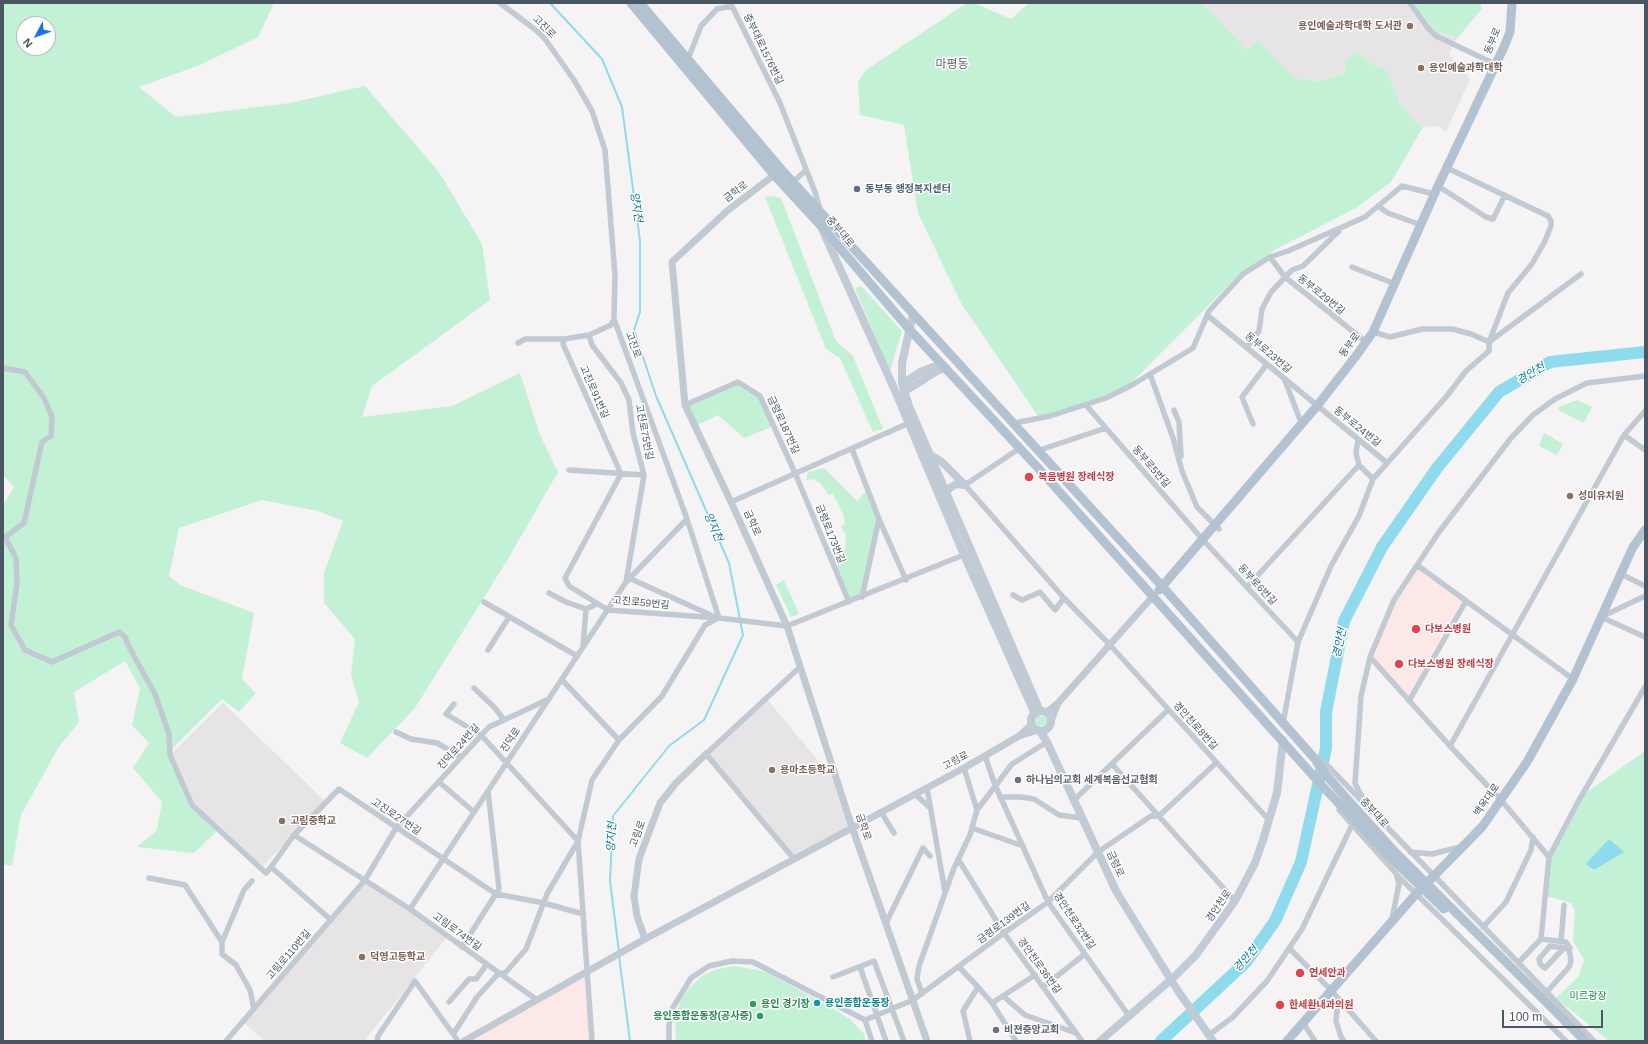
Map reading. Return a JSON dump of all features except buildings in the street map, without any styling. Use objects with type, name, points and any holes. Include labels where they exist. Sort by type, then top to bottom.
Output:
[{"type":"main road","name":"중부대로","points":[[631,3],[778,172],[793,182],[913,314],[1040,450],[1162,586],[1315,759],[1347,804],[1393,854],[1585,1041]]},
{"type":"main road","name":"중부대로","points":[[640,3],[688,59],[821,226],[910,330],[1154,595],[1326,790],[1347,804]]},
{"type":"main road","name":"동부로","points":[[1495,64],[1506,27],[1505,3]]},
{"type":"main road","name":"동부로","points":[[1154,595],[1203,540],[1217,527],[1317,406],[1373,332],[1436,190],[1510,32],[1512,3]]},
{"type":"main road","points":[[821,226],[1040,713],[1050,723]]},
{"type":"main road","points":[[913,314],[902,363],[903,388],[946,492],[968,554]]},
{"type":"main road","points":[[903,388],[945,368]]},
{"type":"main road","points":[[930,455],[942,462],[965,485]]},
{"type":"main road","points":[[946,492],[956,484],[965,485]]},
{"type":"main road","name":"백옥대로","points":[[1286,1041],[1416,894],[1482,827],[1501,800],[1527,762],[1573,679],[1633,547],[1645,530]]},
{"type":"main road","points":[[1040,713],[1031,719],[1032,724],[1039,731],[1046,729],[1050,723]]},
{"type":"main road","points":[[1047,742],[1050,723]]},
{"type":"main road","name":"금령로","points":[[1039,731],[1047,742],[1116,891],[1176,988],[1211,1039]]},
{"type":"main road","name":"경안천로","points":[[1100,1041],[1196,956],[1235,902],[1255,863],[1264,840],[1268,819],[1277,793],[1286,744]]},
{"type":"main road","name":"중부대로","points":[[1531,990],[1579,1041]]},
{"type":"street","name":"고진로","points":[[500,3],[522,19],[545,39],[574,80],[592,111],[604,150],[606,165],[615,275],[614,319],[687,519],[721,619]]},
{"type":"street","points":[[1410,3],[1428,28],[1436,36],[1495,64]]},
{"type":"street","name":"중부대로1576번길","points":[[688,59],[701,26],[717,8],[731,5],[780,103],[815,192],[821,213]]},
{"type":"street","points":[[1283,723],[1298,642],[1331,566],[1359,516],[1373,479],[1386,462],[1446,397],[1466,371],[1489,351],[1489,342],[1508,293],[1532,264],[1551,226],[1551,221],[1548,216],[1447,168]]},
{"type":"street","points":[[793,182],[806,170]]},
{"type":"street","name":"금학로","points":[[778,172],[727,211],[672,262],[685,405],[787,626],[852,827],[927,1041]]},
{"type":"street","points":[[1015,423],[1050,416],[1106,398],[1193,348],[1207,315],[1244,274],[1270,257],[1342,229],[1364,217],[1402,186],[1436,190],[1492,219],[1506,195]]},
{"type":"street","points":[[1378,206],[1388,213],[1421,225]]},
{"type":"street","points":[[1247,347],[1259,330],[1262,309],[1271,292],[1292,270],[1303,266],[1342,229]]},
{"type":"street","name":"동부로29번길","points":[[1270,257],[1285,277],[1366,342]]},
{"type":"street","points":[[1352,268],[1395,284]]},
{"type":"street","points":[[1489,342],[1581,274]]},
{"type":"street","name":"동부로23번길","points":[[1207,315],[1317,406]]},
{"type":"street","points":[[518,343],[525,339],[564,339],[589,336],[611,325],[614,319]]},
{"type":"street","points":[[1373,332],[1390,337],[1422,329],[1452,329],[1471,334],[1489,342]]},
{"type":"street","name":"고진로75번길","points":[[569,470],[644,475],[633,433],[629,400],[622,383],[592,345],[589,336]]},
{"type":"street","name":"고진로91번길","points":[[564,339],[563,344],[621,474]]},
{"type":"street","points":[[1253,424],[1242,397],[1268,364]]},
{"type":"street","points":[[3,368],[25,372],[44,398],[52,417],[51,436],[42,442],[24,523],[5,537],[16,558],[17,583],[11,625],[25,650],[52,662],[119,632],[125,637],[128,646],[155,694],[169,734],[171,745],[170,755],[192,805],[266,873],[294,835]]},
{"type":"street","points":[[1150,374],[1173,438],[1182,471],[1197,507],[1217,527]]},
{"type":"street","points":[[1594,1041],[1367,807],[1355,783],[1361,696],[1370,657],[1394,600],[1439,532],[1511,438],[1533,415],[1555,399],[1587,383],[1645,376]]},
{"type":"street","points":[[1284,378],[1302,424]]},
{"type":"street","name":"금령로187번길","points":[[685,405],[738,382],[760,396],[795,473]]},
{"type":"street","name":"동부로5번길","points":[[1086,405],[1203,540]]},
{"type":"street","name":"동부로24번길","points":[[1317,406],[1386,462]]},
{"type":"street","points":[[1174,410],[1179,422],[1182,471]]},
{"type":"street","points":[[1450,746],[1624,435],[1645,411]]},
{"type":"street","points":[[731,502],[909,423]]},
{"type":"street","points":[[1040,450],[1106,428]]},
{"type":"street","points":[[1624,435],[1645,450]]},
{"type":"street","points":[[1358,440],[1356,453],[1359,465],[1373,479]]},
{"type":"street","points":[[965,485],[1020,448]]},
{"type":"street","points":[[852,449],[879,519],[906,580]]},
{"type":"street","points":[[1247,587],[1359,465]]},
{"type":"street","name":"금령로173번길","points":[[795,473],[849,602]]},
{"type":"street","name":"고진로59번길","points":[[621,474],[565,578],[569,586],[608,610],[787,626]]},
{"type":"street","name":"진덕로","points":[[628,580],[644,475]]},
{"type":"street","name":"경안천로8번길","points":[[965,485],[1064,598],[1110,645],[1268,819]]},
{"type":"street","name":"진덕로","points":[[410,909],[628,580],[687,519]]},
{"type":"street","points":[[862,597],[879,519]]},
{"type":"street","name":"동부로6번길","points":[[1203,540],[1298,642]]},
{"type":"street","points":[[787,626],[906,580],[968,554]]},
{"type":"street","points":[[1417,565],[1573,679]]},
{"type":"street","points":[[1621,574],[1645,586]]},
{"type":"street","points":[[628,580],[721,619]]},
{"type":"street","points":[[1012,595],[1022,600],[1040,592],[1055,610],[1064,598]]},
{"type":"street","points":[[549,593],[566,602],[586,609],[598,604]]},
{"type":"street","points":[[1040,713],[1058,703],[1154,595]]},
{"type":"street","points":[[1601,618],[1645,596]]},
{"type":"street","points":[[1409,701],[1466,601]]},
{"type":"street","points":[[484,602],[577,656]]},
{"type":"street","points":[[583,648],[586,609]]},
{"type":"street","points":[[488,650],[509,617]]},
{"type":"street","points":[[1601,618],[1645,637]]},
{"type":"street","points":[[592,1041],[578,841],[592,780],[619,740],[662,696],[705,625],[721,619]]},
{"type":"street","points":[[1370,657],[1501,800],[1549,857]]},
{"type":"street","name":"고림로","points":[[645,939],[634,896],[639,859],[660,803],[676,783],[800,667]]},
{"type":"street","points":[[562,680],[619,740]]},
{"type":"street","points":[[1518,963],[1541,939],[1549,857],[1578,802],[1645,687]]},
{"type":"street","points":[[474,688],[495,708],[504,720]]},
{"type":"street","name":"진덕로24번길","points":[[396,828],[489,727],[549,698]]},
{"type":"street","points":[[1050,723],[1058,703]]},
{"type":"street","points":[[454,704],[446,714],[481,735],[578,841]]},
{"type":"street","points":[[1074,800],[1168,710]]},
{"type":"street","name":"고림로","points":[[464,1041],[645,939],[964,768],[1019,736],[1032,724]]},
{"type":"street","name":"고림로","points":[[1019,736],[1039,731]]},
{"type":"street","points":[[396,732],[411,738],[437,743],[461,757]]},
{"type":"street","points":[[922,994],[917,979],[919,966],[958,859],[972,828],[977,810],[1012,764],[1047,742]]},
{"type":"street","points":[[706,754],[794,859]]},
{"type":"street","name":"경안천로32번길","points":[[985,756],[1000,797],[1048,902],[1129,1016]]},
{"type":"street","points":[[1159,816],[1216,763]]},
{"type":"street","points":[[1112,764],[1235,902]]},
{"type":"street","points":[[964,768],[977,810]]},
{"type":"street","points":[[439,782],[474,812]]},
{"type":"street","points":[[927,788],[946,893]]},
{"type":"street","name":"고진로27번길","points":[[294,835],[338,789],[496,894]]},
{"type":"street","points":[[462,946],[499,889],[488,792]]},
{"type":"street","points":[[916,794],[930,807]]},
{"type":"street","points":[[1000,797],[1034,799],[1059,815],[1081,818]]},
{"type":"street","points":[[1367,807],[1347,804],[1352,825],[1396,874],[1566,1041]]},
{"type":"street","points":[[881,812],[894,833]]},
{"type":"street","name":"금령로139번길","points":[[865,1020],[876,1014],[913,1000],[922,994],[1048,902],[1098,852],[1151,816],[1159,816]]},
{"type":"street","points":[[1211,1039],[1266,981],[1302,929],[1352,825]]},
{"type":"street","points":[[366,880],[396,828]]},
{"type":"street","points":[[972,828],[1023,846],[1024,849]]},
{"type":"street","name":"고림로74번길","points":[[294,835],[410,909],[537,1000]]},
{"type":"street","points":[[1483,927],[1506,902],[1531,850],[1533,837]]},
{"type":"street","points":[[454,1033],[477,997],[497,975],[506,972],[526,949],[547,894],[578,841]]},
{"type":"street","points":[[1410,852],[1432,854],[1463,846]]},
{"type":"street","points":[[886,923],[923,848],[930,856]]},
{"type":"street","name":"경안천로36번길","points":[[958,859],[1004,933],[1082,1041]]},
{"type":"street","points":[[271,867],[331,920]]},
{"type":"street","points":[[1392,921],[1399,884],[1396,874]]},
{"type":"street","points":[[149,878],[185,885],[222,942]]},
{"type":"street","name":"고림로110번길","points":[[226,1041],[366,880]]},
{"type":"street","points":[[252,881],[244,890],[222,942],[222,954],[236,966],[250,990],[254,1009]]},
{"type":"street","points":[[496,894],[544,903],[583,914]]},
{"type":"street","points":[[1561,942],[1564,905]]},
{"type":"street","points":[[1541,939],[1568,943],[1570,948],[1545,968],[1540,964],[1539,957],[1550,946],[1567,949]]},
{"type":"street","points":[[1289,948],[1331,990],[1376,1041]]},
{"type":"street","points":[[1546,993],[1569,967],[1571,961],[1567,949]]},
{"type":"street","points":[[1043,987],[1085,954]]},
{"type":"street","points":[[669,1041],[669,1026],[672,1009],[691,978],[709,966],[732,961],[753,962],[865,1020],[872,1041]]},
{"type":"street","points":[[833,976],[874,961],[893,1008],[904,1041]]},
{"type":"street","points":[[449,1002],[469,979],[476,979],[486,964]]},
{"type":"street","points":[[959,966],[992,1003],[1016,1041]]},
{"type":"street","points":[[860,967],[886,1041]]},
{"type":"street","points":[[992,1003],[1035,976]]},
{"type":"street","points":[[377,1041],[378,1036],[415,981],[454,1033],[458,1041]]},
{"type":"street","points":[[970,1041],[963,1011],[978,987]]},
{"type":"street","points":[[1003,996],[1025,1015],[1076,1033]]},
{"type":"street","points":[[1338,998],[1336,1021],[1341,1037],[1344,1041]]},
{"type":"street","points":[[1303,1023],[1315,1041]]},
{"type":"shaded area","name":"용인예술과학대학","points":[[1202,3],[1414,3],[1430,26],[1439,32],[1458,37],[1449,54],[1470,79],[1446,132],[1438,126],[1423,127],[1415,122],[1400,103],[1386,69],[1377,67],[1357,52],[1346,61],[1345,74],[1319,81],[1295,78],[1258,41],[1247,50]]},
{"type":"shaded area","name":"다보스병원","points":[[1417,565],[1466,601],[1409,701],[1370,657],[1394,600]]},
{"type":"shaded area","name":"용마초등학교","points":[[767,699],[839,786],[852,827],[794,859],[706,754]]},
{"type":"shaded area","points":[[223,703],[326,802],[263,866],[195,805],[170,755]]},
{"type":"shaded area","points":[[365,880],[448,936],[364,1041],[265,1041],[243,1022]]},
{"type":"shaded area","points":[[586,972],[592,1041],[464,1041]]},
{"type":"green space","points":[[3,3],[274,3],[258,37],[200,65],[139,87],[176,117],[290,103],[365,86],[439,172],[482,244],[490,300],[372,386],[362,417],[452,406],[520,373],[540,435],[558,472],[508,559],[415,708],[367,758],[340,743],[359,702],[351,675],[355,639],[324,603],[324,573],[343,521],[318,511],[262,500],[179,528],[169,576],[180,585],[254,613],[242,679],[256,693],[239,712],[222,699],[167,754],[192,806],[218,830],[194,853],[137,847],[157,830],[162,802],[133,768],[149,743],[132,725],[140,688],[125,661],[74,692],[79,722],[58,748],[21,815],[12,866],[3,864],[3,505],[14,487],[3,475]]},
{"type":"green space","points":[[967,3],[974,3],[1011,19],[1029,3],[1202,3],[1247,50],[1258,41],[1295,78],[1319,81],[1345,74],[1346,61],[1356,51],[1377,67],[1386,69],[1400,103],[1415,122],[1423,127],[1391,182],[1356,208],[1276,249],[1239,275],[1127,387],[1086,405],[1040,419],[961,303],[918,213],[904,125],[860,115],[858,82],[866,70]]},
{"type":"green space","points":[[1414,3],[1480,3],[1482,9],[1458,37],[1439,32],[1430,26]]},
{"type":"green space","points":[[771,196],[781,198],[836,341],[853,356],[883,429],[873,432],[840,358],[826,349],[765,197]]},
{"type":"green space","points":[[861,286],[902,331],[890,371],[855,288]]},
{"type":"green space","points":[[738,382],[760,396],[774,426],[744,438],[718,415],[695,426],[685,405]]},
{"type":"green space","points":[[1577,400],[1592,407],[1584,423],[1558,410],[1559,407]]},
{"type":"green space","points":[[1544,433],[1563,444],[1557,455],[1539,446]]},
{"type":"green space","points":[[824,468],[857,501],[868,489],[879,519],[862,597],[849,602],[829,555],[845,549],[846,535],[841,526],[845,524],[843,514],[833,494],[829,495],[820,483],[812,479],[806,480],[808,472]]},
{"type":"green space","points":[[784,580],[799,614],[791,617],[776,585]]},
{"type":"green space","points":[[1041,715],[1045,717],[1047,721],[1045,725],[1041,727],[1037,725],[1035,721],[1037,717]]},
{"type":"green space","name":"미르광장","points":[[1645,751],[1645,1041],[1609,1041],[1556,998],[1578,977],[1584,960],[1573,941],[1575,911],[1571,903],[1547,896],[1551,857],[1587,792]]},
{"type":"green space","name":"용인 경기장","points":[[735,966],[766,972],[834,1009],[851,1020],[864,1034],[866,1041],[676,1041],[675,1017],[681,1000],[689,988],[703,975],[718,969]]},
{"type":"water","points":[[1609,839],[1624,852],[1594,870],[1586,864]]},
{"type":"waterway","name":"양지천","points":[[550,3],[602,59],[622,107],[640,241],[640,312],[634,330],[656,396],[729,563],[743,635],[704,720],[669,746],[613,816],[610,881],[619,952]]},
{"type":"waterway","name":"경안천","points":[[1161,1041],[1246,962],[1275,921],[1301,862],[1326,748],[1326,712],[1344,621],[1382,547],[1437,468],[1499,392],[1550,362],[1645,352]]},
{"type":"waterway","name":"양지천","points":[[619,956],[630,1041]]},
{"type":"place","name":"용인예술과학대학 도서관","points":[[1410,26]]},
{"type":"place","name":"용인예술과학대학","points":[[1421,68]]},
{"type":"place","name":"동부동 행정복지센터","points":[[857,189]]},
{"type":"place","name":"복음병원 장례식장","points":[[1029,477]]},
{"type":"place","name":"성미유치원","points":[[1570,496]]},
{"type":"place","name":"다보스병원","points":[[1416,629]]},
{"type":"place","name":"다보스병원 장례식장","points":[[1399,664]]},
{"type":"place","name":"용마초등학교","points":[[772,770]]},
{"type":"place","name":"하나님의교회 세계복음선교협회","points":[[1018,780]]},
{"type":"place","name":"고림중학교","points":[[282,821]]},
{"type":"place","name":"덕영고등학교","points":[[362,957]]},
{"type":"place","name":"연세안과","points":[[1300,973]]},
{"type":"place","name":"용인종합운동장","points":[[817,1003]]},
{"type":"place","name":"용인 경기장","points":[[753,1004]]},
{"type":"place","name":"한세환내과의원","points":[[1280,1005]]},
{"type":"place","name":"용인종합운동장(공사중)","points":[[760,1016]]},
{"type":"place","name":"비젼중앙교회","points":[[996,1030]]},
{"type":"district","name":"마평동","points":[[952,65]]}]
